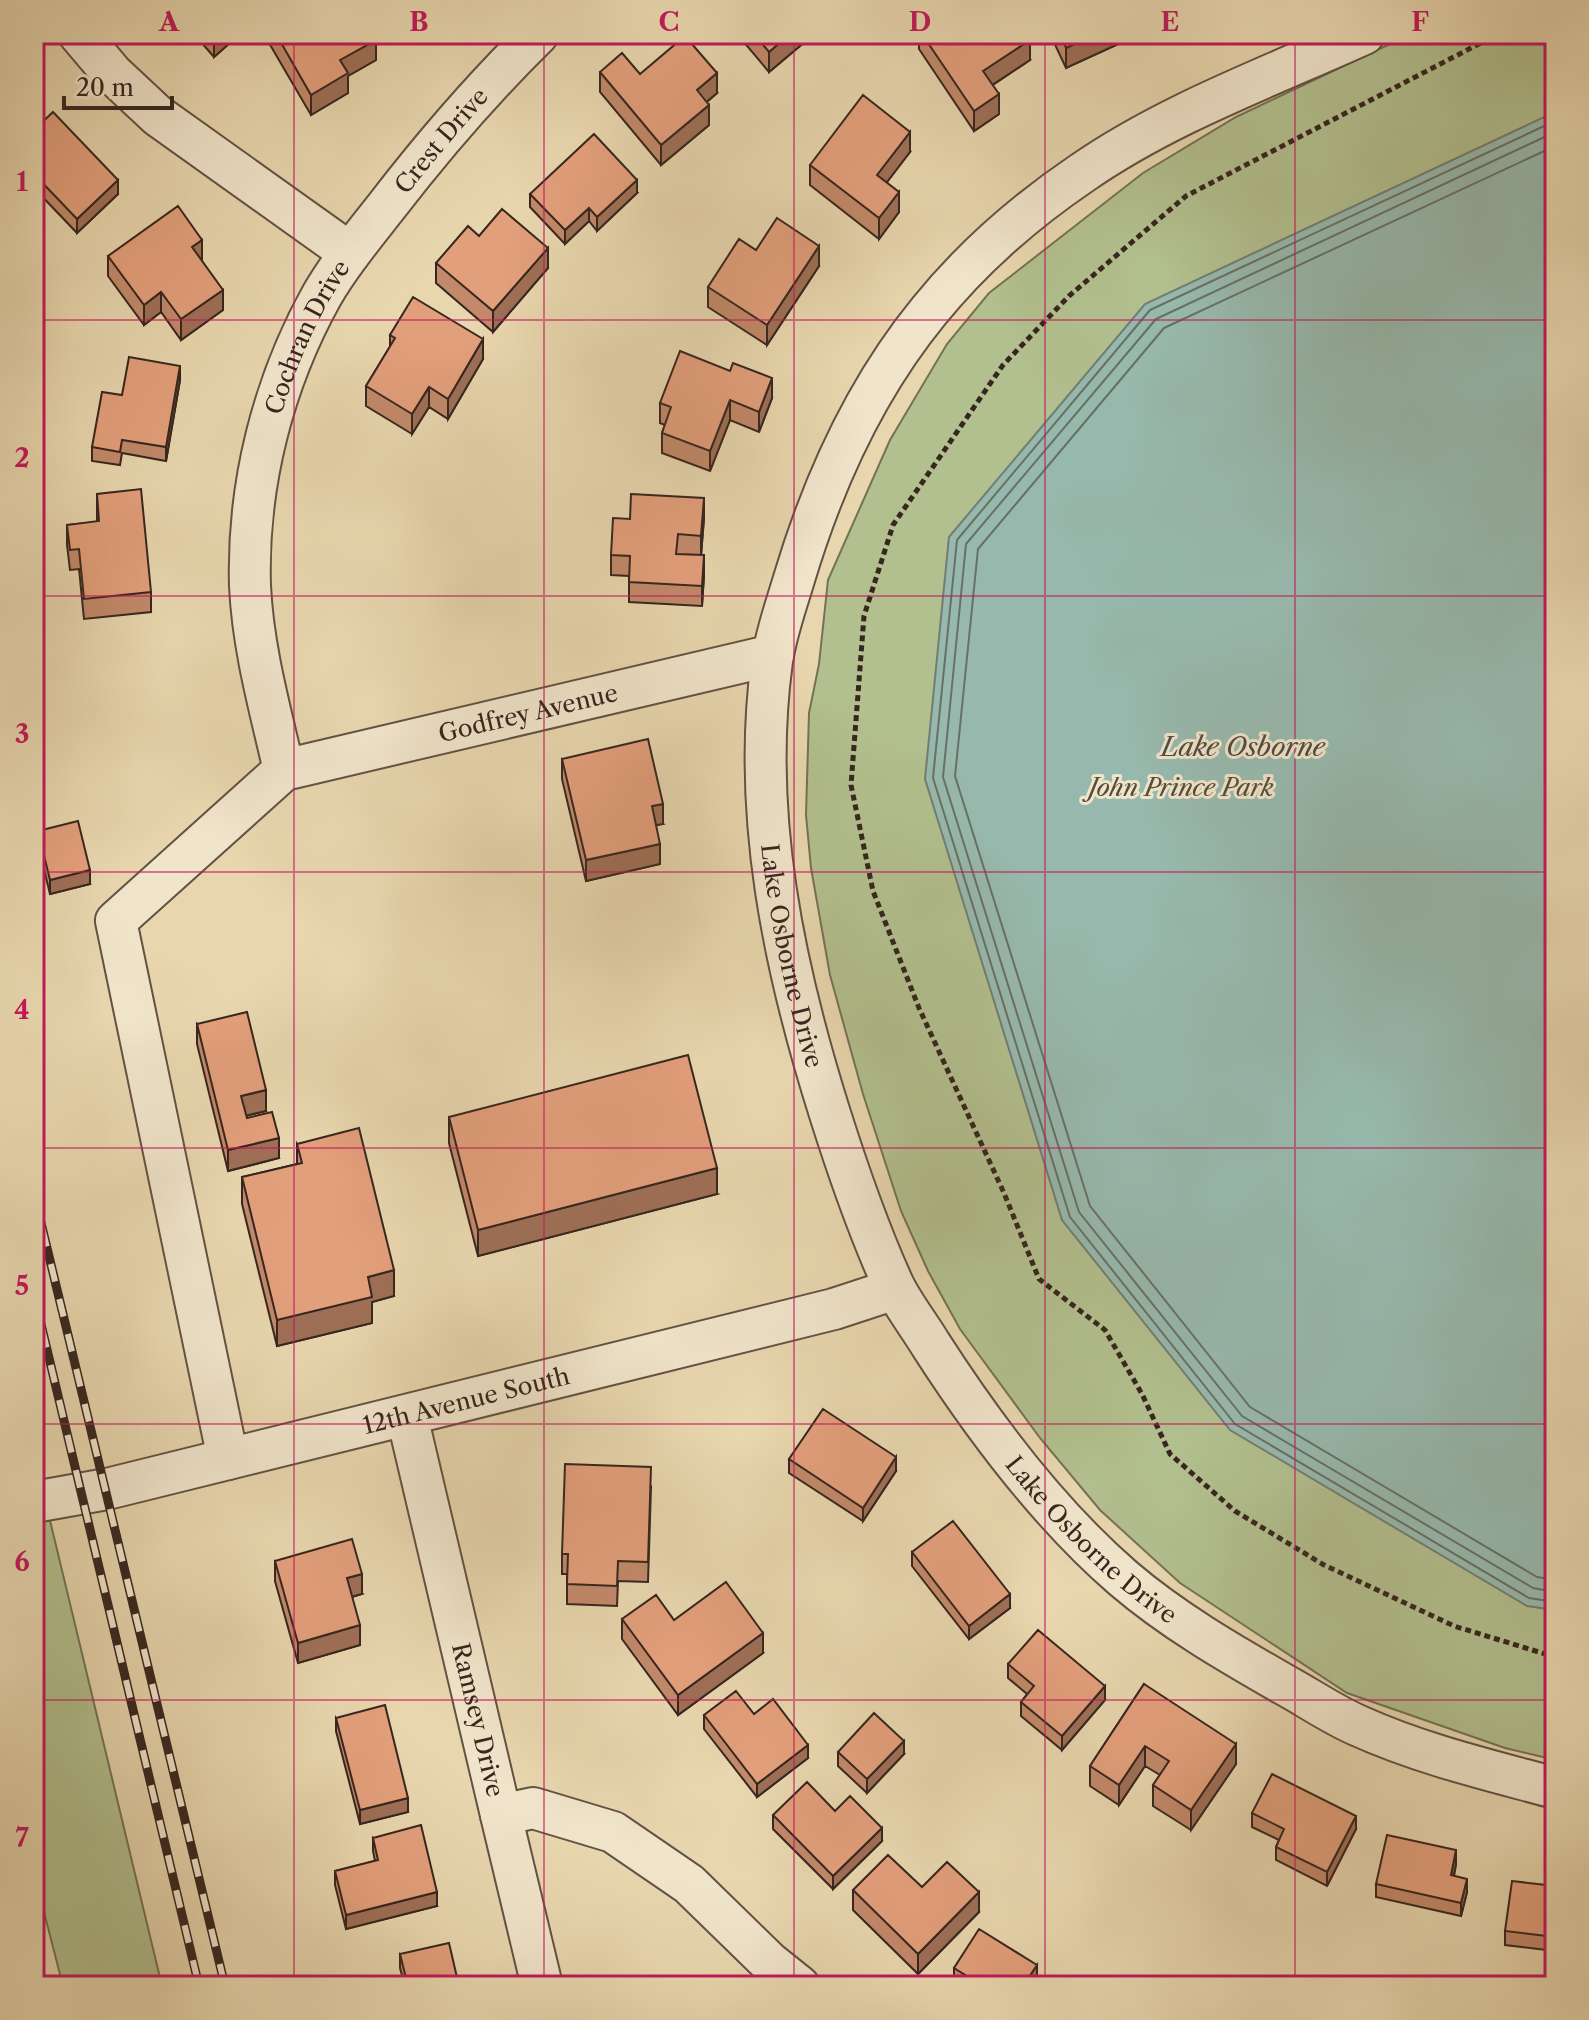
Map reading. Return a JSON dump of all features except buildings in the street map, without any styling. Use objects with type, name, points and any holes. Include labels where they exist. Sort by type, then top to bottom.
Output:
[{"type":"street","name":"Cochran Drive","points":[[79,34],[112,73],[158,116],[350,253],[322,296],[290,363],[266,435],[253,509],[250,585],[258,660],[284,770]]},
{"type":"street","name":"Crest Drive","points":[[350,253],[426,154],[538,34]]},
{"type":"street","name":"Lake Osborne Drive","points":[[1364,34],[1172,121],[1083,172],[1025,216],[970,265],[927,313],[892,362],[847,438],[811,522],[773,655],[767,718],[769,839],[782,936],[805,1036],[849,1174],[895,1289],[971,1406],[1069,1527],[1126,1580],[1202,1635],[1356,1725],[1447,1758],[1555,1788]]},
{"type":"street","name":"Godfrey Avenue","points":[[284,770],[773,655]]},
{"type":"street","points":[[228,1459],[116,921],[284,770]]},
{"type":"street","name":"12th Avenue South","points":[[34,1502],[83,1494],[407,1416],[834,1309],[895,1289]]},
{"type":"street","name":"Ramsey Drive","points":[[407,1416],[501,1815],[533,1808],[613,1832],[689,1884],[769,1962],[799,1986]]},
{"type":"street","points":[[501,1815],[542,1986]]},
{"type":"path","points":[[1498,34],[1186,196],[1069,296],[1003,365],[893,525],[864,616],[851,785],[873,891],[919,1008],[1004,1193],[1039,1279],[1105,1330],[1142,1394],[1170,1454],[1235,1511],[1324,1565],[1454,1626],[1555,1657]]},
{"type":"green space","name":"Lake Osborne","points":[[1411,34],[1555,34],[1555,1760],[1505,1748],[1347,1693],[1180,1583],[1100,1510],[1040,1438],[960,1329],[928,1271],[901,1211],[863,1094],[830,975],[811,868],[806,815],[809,713],[819,664],[828,580],[890,440],[947,344],[989,293],[1143,173],[1236,117]]},
{"type":"green space","points":[[34,1454],[162,1986],[63,1986],[34,1873]]},
{"type":"water","name":"Lake Osborne","points":[[1555,112],[1555,1610],[1527,1606],[1230,1430],[1062,1220],[925,779],[949,537],[1145,304]]},
{"type":"railway","points":[[34,1194],[225,1986]]},
{"type":"railway","points":[[34,1295],[199,1986]]},
{"type":"park label","name":"John Prince Park","points":[[1181,787]]}]
